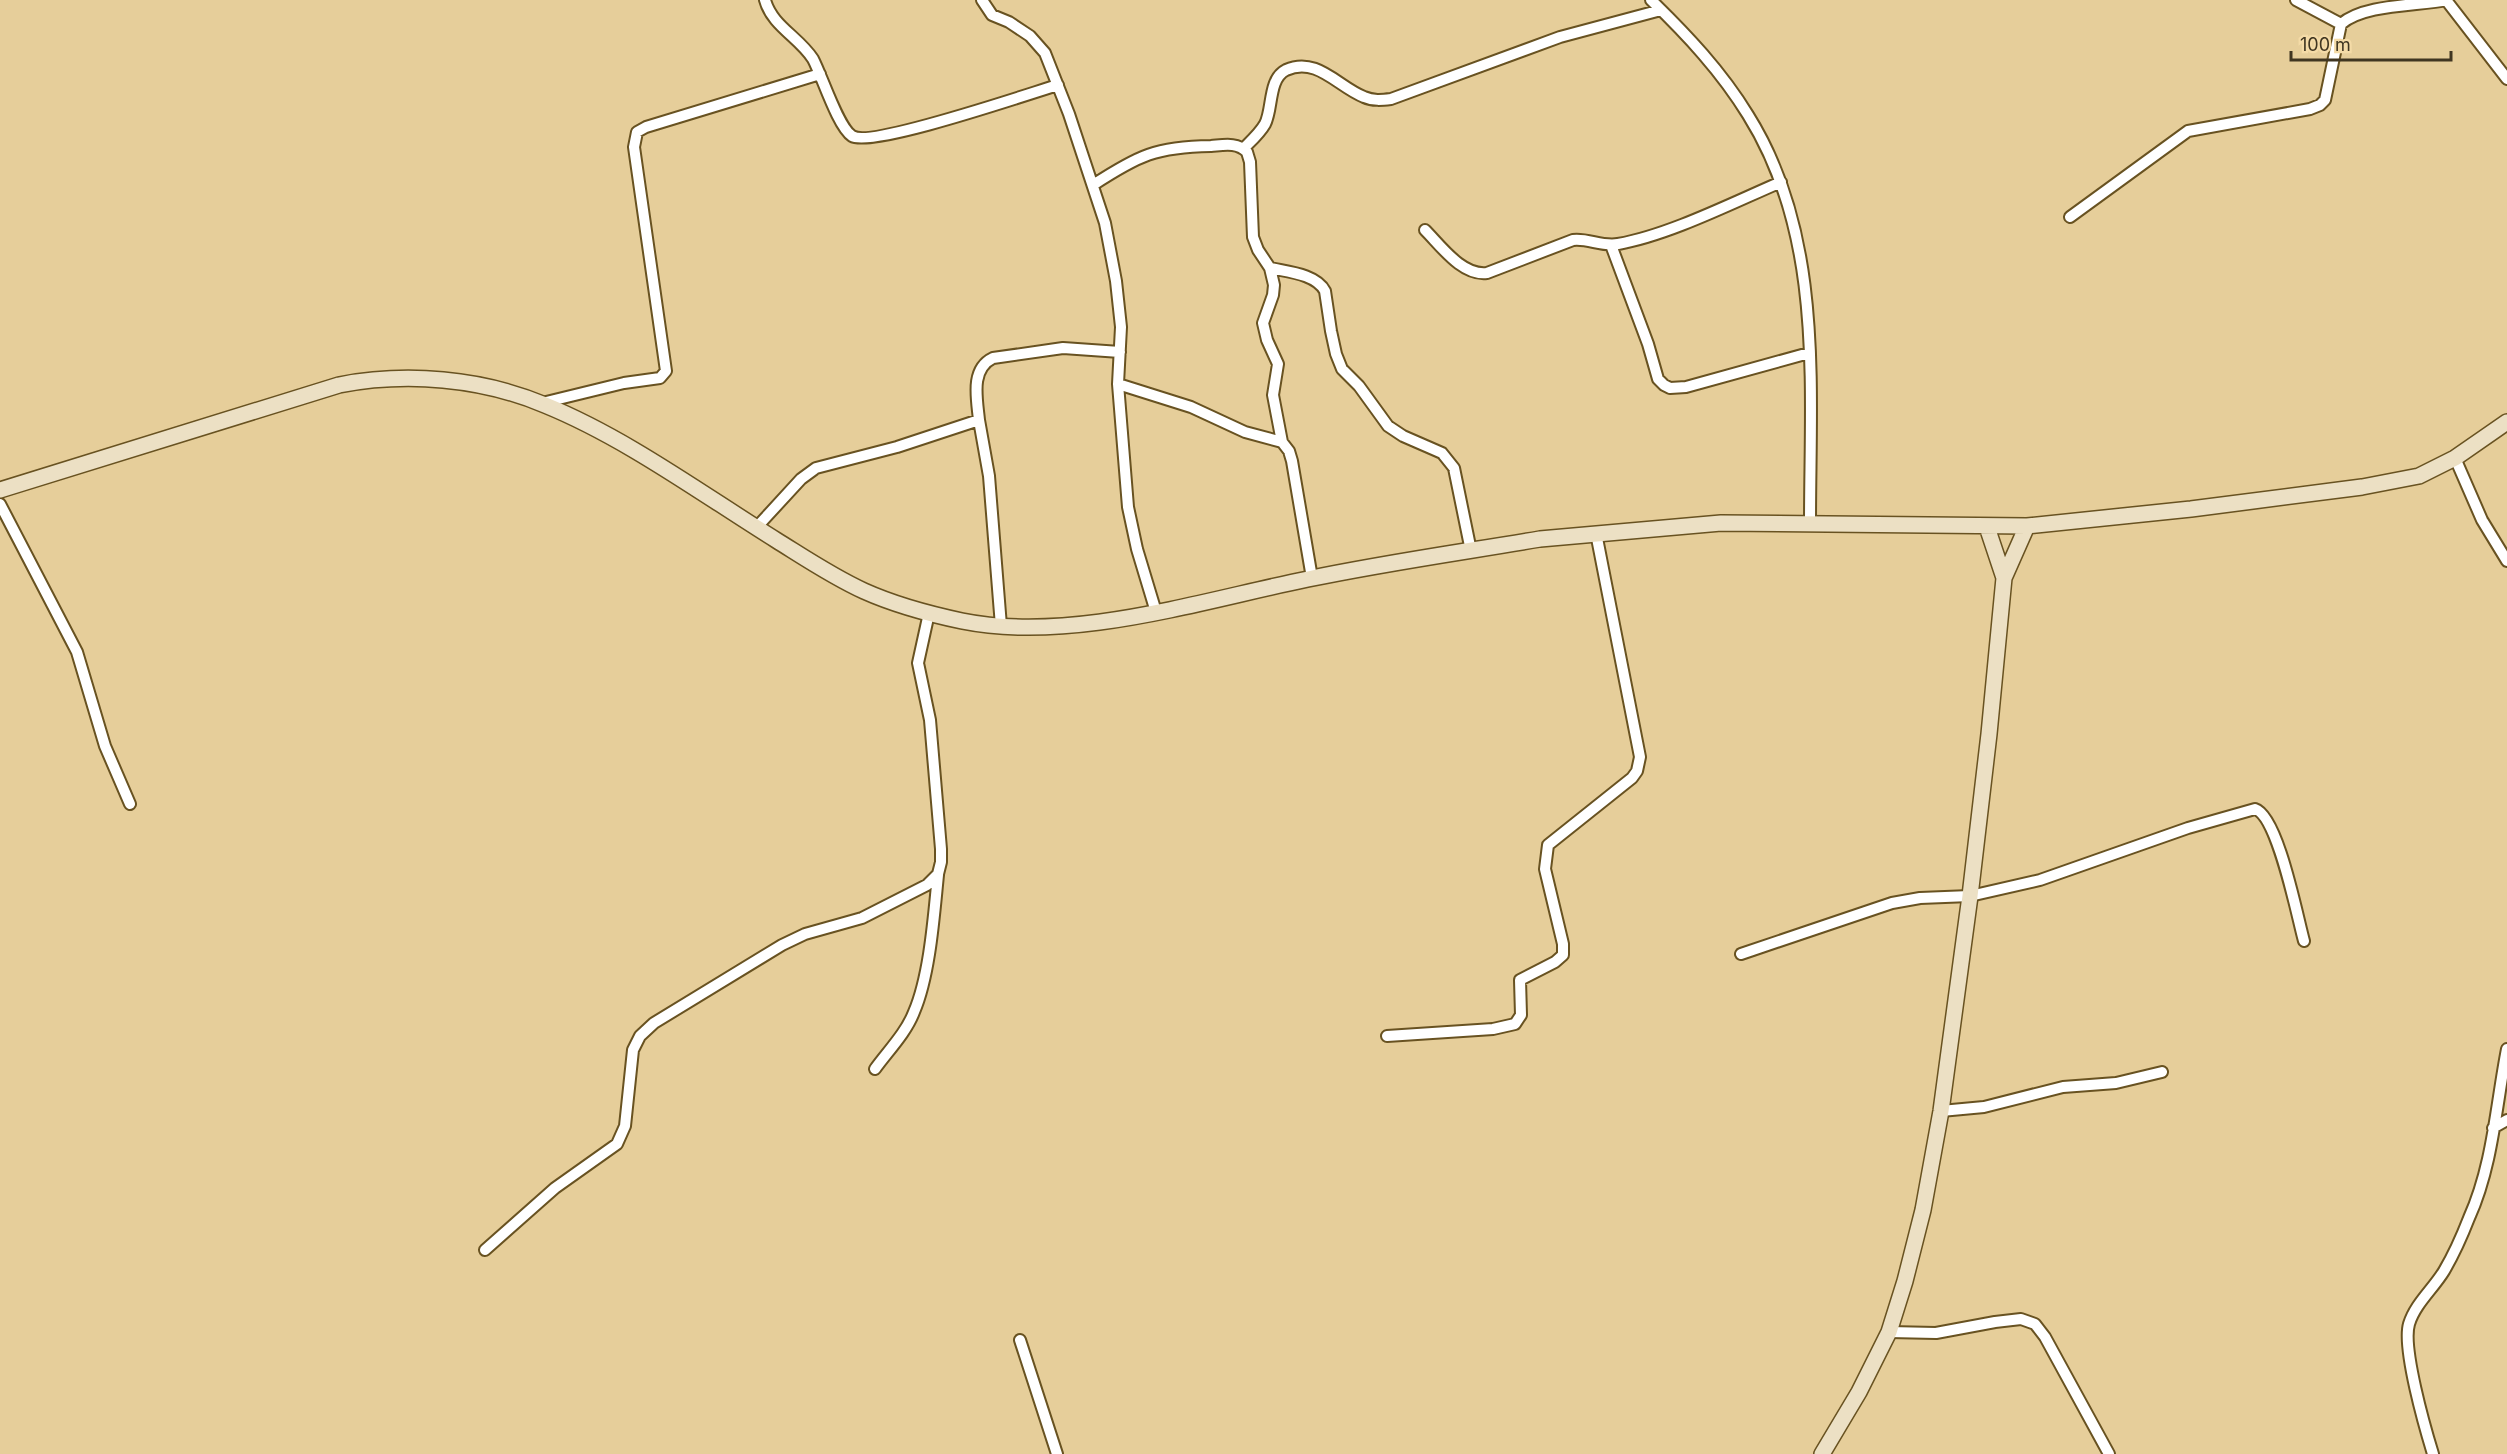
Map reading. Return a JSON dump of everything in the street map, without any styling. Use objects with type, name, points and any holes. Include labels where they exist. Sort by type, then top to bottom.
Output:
[{"type":"street","points":[[765,0],[772,16],[804,48],[820,74],[843,125],[852,136],[861,139],[892,135],[1058,85]]},
{"type":"street","points":[[982,0],[992,15],[1009,22],[1030,36],[1045,53],[1105,222],[1116,281],[1121,327],[1119,384],[1128,507],[1137,549],[1156,612]]},
{"type":"street","points":[[1651,0],[1707,57],[1732,91],[1758,133],[1789,206],[1802,260],[1809,354],[1810,523]]},
{"type":"street","points":[[2296,0],[2341,24]]},
{"type":"street","points":[[2070,217],[2188,131],[2310,109],[2320,105],[2325,100],[2341,24],[2350,17],[2379,9],[2446,0],[2507,79]]},
{"type":"street","points":[[1244,148],[1265,125],[1276,80],[1283,71],[1289,69],[1313,67],[1363,97],[1373,100],[1391,99],[1549,41],[1661,10]]},
{"type":"street","points":[[543,403],[624,383],[660,378],[666,371],[666,358],[656,313],[634,147],[637,132],[646,127],[820,74]]},
{"type":"street","points":[[1093,185],[1121,166],[1165,148],[1235,145],[1244,148],[1247,152],[1250,162],[1253,237],[1258,250],[1270,268],[1274,294],[1263,323],[1267,340],[1278,364],[1273,395],[1282,442],[1289,451],[1292,461],[1312,578]]},
{"type":"street","points":[[1425,230],[1460,264],[1482,274],[1504,269],[1573,240],[1611,245],[1668,229],[1781,183]]},
{"type":"street","points":[[1611,245],[1648,344],[1658,379],[1664,385],[1677,388],[1686,387],[1809,354]]},
{"type":"street","points":[[1270,268],[1294,273],[1322,286],[1325,291],[1336,354],[1342,369],[1359,386],[1388,426],[1403,436],[1442,453],[1449,460],[1458,480],[1471,551]]},
{"type":"street","points":[[1001,626],[990,487],[979,420],[978,377],[980,369],[988,360],[1001,355],[1063,348],[1120,352]]},
{"type":"street","points":[[0,490],[318,390],[355,382],[390,378],[440,380],[485,387],[543,403],[571,416],[849,584],[884,599],[965,622],[1001,626],[1086,624],[1156,612],[1312,578],[1540,539],[1596,533],[1711,524],[2027,526],[2362,488],[2419,476],[2455,458],[2507,422]]},
{"type":"street","points":[[1119,384],[1191,406],[1245,432],[1282,442]]},
{"type":"street","points":[[756,528],[801,479],[816,468],[897,447],[979,420]]},
{"type":"street","points":[[2455,458],[2482,520],[2507,561]]},
{"type":"street","points":[[0,504],[77,652],[105,746],[130,804]]},
{"type":"street","points":[[1822,1454],[1859,1392],[1889,1332],[1923,1210],[1941,1111],[1970,896],[2004,578],[2027,526]]},
{"type":"street","points":[[1987,527],[2004,578]]},
{"type":"street","points":[[1387,1036],[1493,1029],[1515,1024],[1521,1015],[1520,980],[1555,962],[1563,955],[1563,944],[1545,869],[1548,845],[1632,778],[1637,771],[1640,757],[1596,533]]},
{"type":"street","points":[[875,1070],[909,1023],[915,1010],[925,969],[941,862],[930,720],[918,663],[928,613]]},
{"type":"street","points":[[1741,954],[1892,903],[1920,898],[1970,896],[2040,880],[2188,828],[2256,809],[2262,812],[2270,823],[2304,941]]},
{"type":"street","points":[[486,1250],[555,1188],[617,1144],[625,1126],[633,1050],[640,1036],[654,1023],[782,945],[805,934],[862,918],[927,885],[938,874]]},
{"type":"street","points":[[2433,1454],[2413,1373],[2408,1338],[2409,1325],[2429,1290],[2443,1273],[2471,1214],[2487,1161],[2507,1049]]},
{"type":"street","points":[[1941,1111],[1984,1107],[2063,1087],[2116,1083],[2162,1072]]},
{"type":"street","points":[[2493,1128],[2507,1120]]},
{"type":"street","points":[[1889,1332],[1926,1334],[2011,1319],[2030,1321],[2045,1337],[2109,1454]]},
{"type":"street","points":[[1020,1340],[1057,1454]]}]
